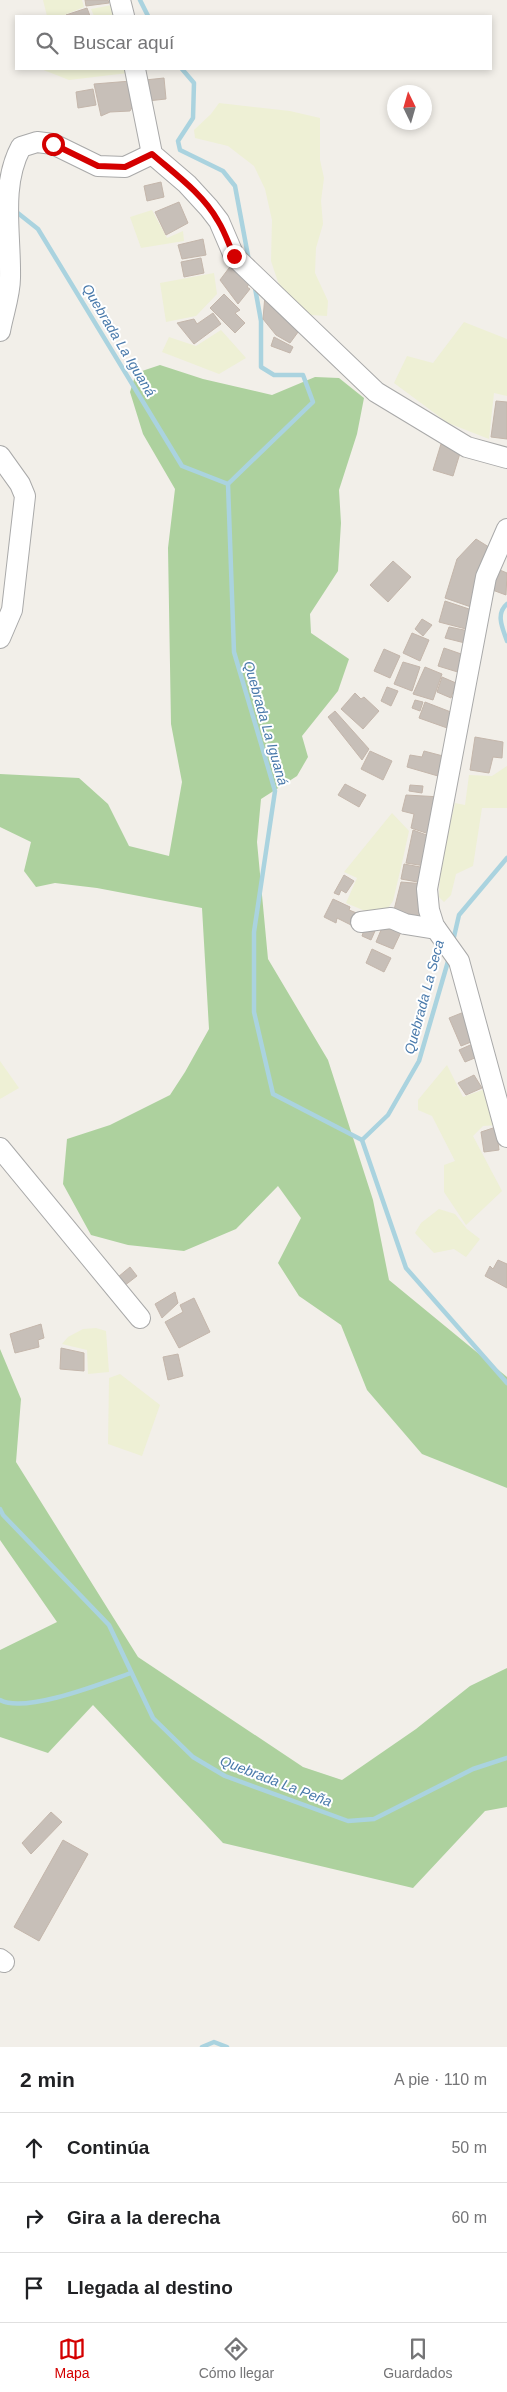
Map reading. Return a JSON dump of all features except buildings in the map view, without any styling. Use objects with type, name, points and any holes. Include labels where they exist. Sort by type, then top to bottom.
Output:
[{"type":"street","points":[[120,0],[124,15]]},
{"type":"street","points":[[136,70],[152,154],[187,184],[209,208],[218,221],[234,256],[376,392],[467,447],[507,458]]},
{"type":"street","points":[[0,331],[10,280],[6,193],[12,160],[21,147],[37,142],[53,144],[98,166],[125,167],[152,154]]},
{"type":"street","points":[[0,456],[20,484],[25,496],[12,610],[0,638]]},
{"type":"street","points":[[507,529],[486,576],[427,889],[429,910],[436,929],[459,961],[507,1137]]},
{"type":"street","points":[[361,922],[391,918],[405,924],[436,929]]},
{"type":"street","points":[[0,1148],[140,1318]]},
{"type":"green space","points":[[43,0],[82,0],[84,7],[64,15],[47,15]]},
{"type":"green space","points":[[112,5],[115,15],[94,15],[91,9]]},
{"type":"green space","points":[[44,70],[127,70],[128,73],[69,80]]},
{"type":"green space","points":[[219,103],[290,111],[320,118],[320,160],[324,178],[321,201],[323,224],[316,248],[315,273],[328,301],[327,316],[310,315],[295,303],[278,282],[271,261],[272,220],[265,189],[254,166],[228,146],[195,138],[194,130],[211,114]]},
{"type":"green space","points":[[152,210],[167,238],[183,231],[184,241],[141,248],[130,217]]},
{"type":"green space","points":[[214,273],[217,294],[196,316],[166,322],[160,283]]},
{"type":"green space","points":[[464,322],[507,339],[507,396],[494,393],[489,439],[448,423],[394,383],[407,356],[433,363]]},
{"type":"green space","points":[[221,330],[246,358],[219,374],[162,352],[169,337],[196,346]]},
{"type":"green space","points":[[160,365],[203,379],[272,395],[315,377],[339,378],[364,398],[357,434],[339,490],[341,523],[338,571],[310,614],[311,633],[349,659],[338,691],[302,736],[308,757],[297,776],[261,799],[257,842],[268,959],[328,1060],[373,1200],[389,1280],[507,1377],[507,1488],[422,1454],[367,1390],[341,1325],[299,1296],[278,1263],[301,1218],[278,1186],[236,1229],[184,1251],[128,1245],[91,1235],[63,1184],[67,1139],[110,1125],[170,1095],[209,1029],[202,908],[97,888],[55,883],[36,887],[24,871],[31,842],[0,827],[0,774],[79,778],[108,804],[129,846],[169,856],[182,782],[171,724],[168,548],[175,489],[143,434],[130,392],[136,373]]},
{"type":"green space","points":[[507,766],[507,808],[482,808],[473,866],[456,874],[451,895],[444,902],[439,897],[440,867],[455,803],[465,805],[469,775],[492,776]]},
{"type":"green space","points":[[392,813],[409,831],[402,863],[393,901],[384,914],[370,913],[346,903],[357,878],[344,872]]},
{"type":"green space","points":[[0,1061],[19,1088],[0,1099]]},
{"type":"green space","points":[[447,1065],[463,1097],[488,1088],[498,1125],[483,1126],[473,1136],[502,1191],[466,1225],[444,1192],[444,1165],[455,1161],[432,1116],[418,1110],[418,1100]]},
{"type":"green space","points":[[439,1209],[455,1214],[467,1229],[480,1239],[466,1257],[454,1249],[434,1253],[415,1233],[421,1223]]},
{"type":"green space","points":[[96,1328],[106,1331],[109,1372],[88,1374],[87,1350],[62,1344],[68,1337],[83,1329]]},
{"type":"green space","points":[[0,1349],[21,1399],[16,1462],[138,1657],[303,1767],[342,1780],[416,1729],[470,1686],[507,1668],[507,1807],[485,1811],[413,1888],[223,1843],[93,1705],[48,1753],[0,1737],[0,1650],[57,1622],[0,1540]]},
{"type":"green space","points":[[120,1374],[160,1405],[142,1456],[108,1444],[109,1378]]},
{"type":"waterway","points":[[140,0],[148,15]]},
{"type":"waterway","points":[[183,70],[194,83],[193,118],[178,141],[180,150],[223,171],[235,186],[249,261]]},
{"type":"waterway","name":"Quebrada La Iguaná","points":[[14,210],[38,229],[182,466],[228,484],[234,652],[275,791],[254,932],[254,1012],[273,1094],[362,1140],[406,1268],[507,1383]]},
{"type":"waterway","points":[[228,484],[313,402],[303,375],[274,375],[261,367],[261,321],[255,288]]},
{"type":"waterway","name":"Quebrada La Seca","points":[[507,604],[501,612],[502,627],[507,641]]},
{"type":"waterway","name":"Quebrada La Seca","points":[[453,941],[459,915],[507,858]]},
{"type":"waterway","name":"Quebrada La Seca","points":[[362,1140],[388,1115],[419,1061],[449,958]]},
{"type":"waterway","name":"Quebrada La Peña","points":[[0,1509],[3,1515],[109,1625],[153,1718],[193,1757],[225,1776],[348,1821],[374,1819],[473,1769],[507,1758]]},
{"type":"waterway","points":[[0,1700],[12,1703],[45,1700],[84,1690],[131,1673]]},
{"type":"waterway","points":[[202,2047],[214,2042],[227,2047]]},
{"type":"route","points":[[53,144],[98,166],[125,167],[152,154],[187,184],[209,208],[218,221],[234,256]]}]
